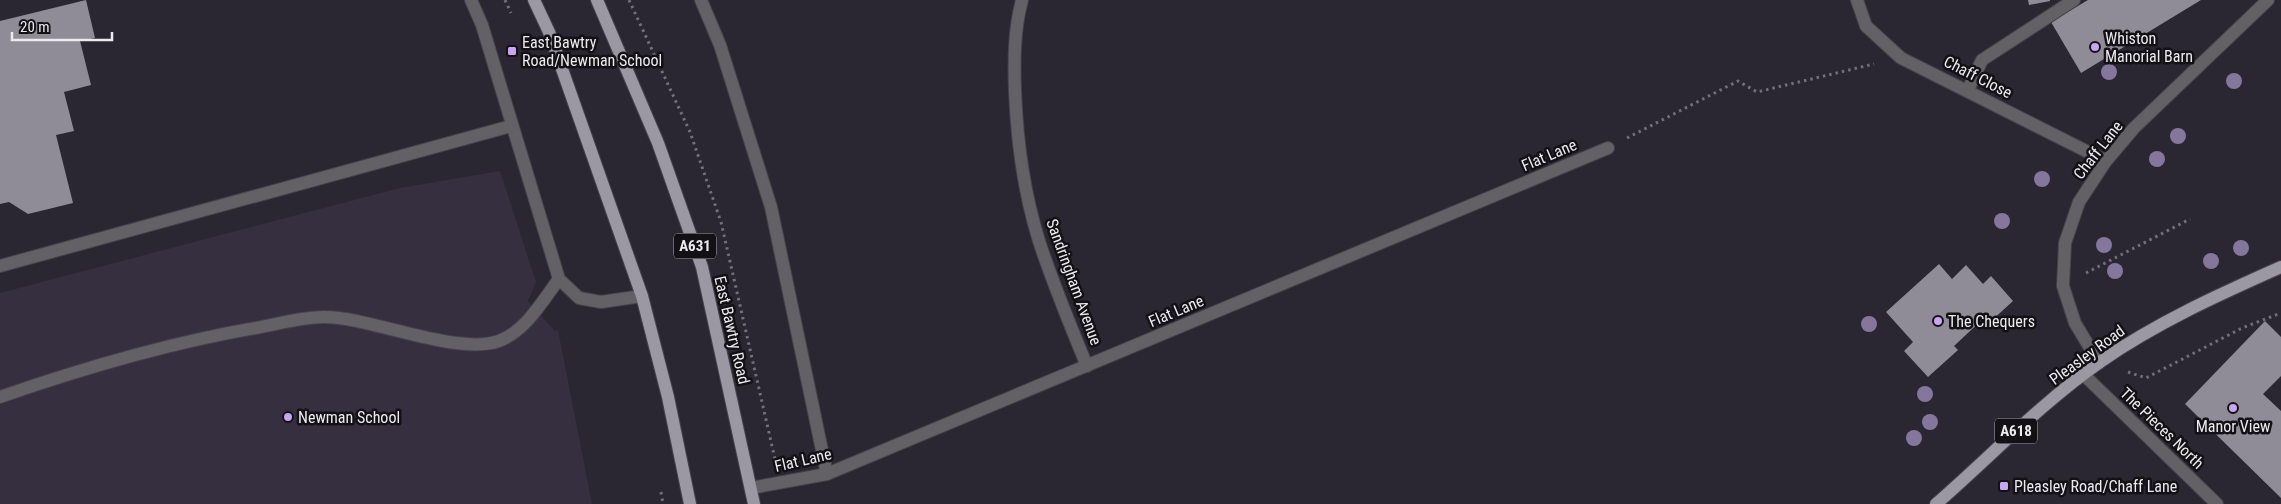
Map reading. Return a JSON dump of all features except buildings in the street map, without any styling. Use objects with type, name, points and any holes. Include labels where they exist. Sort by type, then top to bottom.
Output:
[{"type":"main road","points":[[534,0],[549,32],[642,296],[668,397],[690,504]]},
{"type":"main road","name":"East Bawtry Road","points":[[597,0],[658,143],[702,267],[754,504]]},
{"type":"main road","name":"Pleasley Road","points":[[1936,504],[2001,444],[2099,363],[2142,335],[2205,301],[2281,267]]},
{"type":"street","points":[[471,0],[482,25],[511,126],[560,279],[579,298],[601,302],[642,296]]},
{"type":"street","points":[[702,0],[720,45],[771,207],[827,474]]},
{"type":"street","name":"Sandringham Avenue","points":[[1022,0],[1018,16],[1014,57],[1017,122],[1024,177],[1039,240],[1087,366]]},
{"type":"street","name":"Chaff Close","points":[[1857,0],[1866,26],[1902,58],[2106,161]]},
{"type":"street","points":[[1968,90],[1982,60],[2074,0]]},
{"type":"street","name":"Chaff Lane","points":[[2099,363],[2075,323],[2063,286],[2065,243],[2079,202],[2106,161],[2134,128],[2268,0]]},
{"type":"street","points":[[0,266],[511,126]]},
{"type":"street","name":"Flat Lane","points":[[751,488],[827,474],[1608,148]]},
{"type":"street","points":[[0,397],[87,367],[192,340],[322,317],[355,319],[392,330],[475,344],[499,341],[525,323],[560,279]]},
{"type":"street","name":"The Pieces North","points":[[2084,375],[2217,504]]},
{"type":"path","points":[[505,0],[513,16]]},
{"type":"path","points":[[1608,148],[1738,81],[1757,92],[1902,58]]},
{"type":"path","points":[[2063,286],[2190,219]]},
{"type":"path","points":[[2099,363],[2146,378],[2242,328],[2281,313]]},
{"type":"path","points":[[660,484],[663,504]]},
{"type":"shaded area","name":"Newman School","points":[[500,171],[536,282],[528,301],[555,331],[558,330],[592,504],[0,504],[0,293],[400,188]]},
{"type":"place","name":"Whiston Manorial Barn","points":[[2095,47]]},
{"type":"place","name":"East Bawtry Road/Newman School","points":[[512,51]]},
{"type":"place","name":"The Chequers","points":[[1938,321]]},
{"type":"place","name":"Manor View","points":[[2233,408]]},
{"type":"place","name":"Newman School","points":[[288,417]]},
{"type":"place","name":"Pleasley Road/Chaff Lane","points":[[2004,486]]}]
